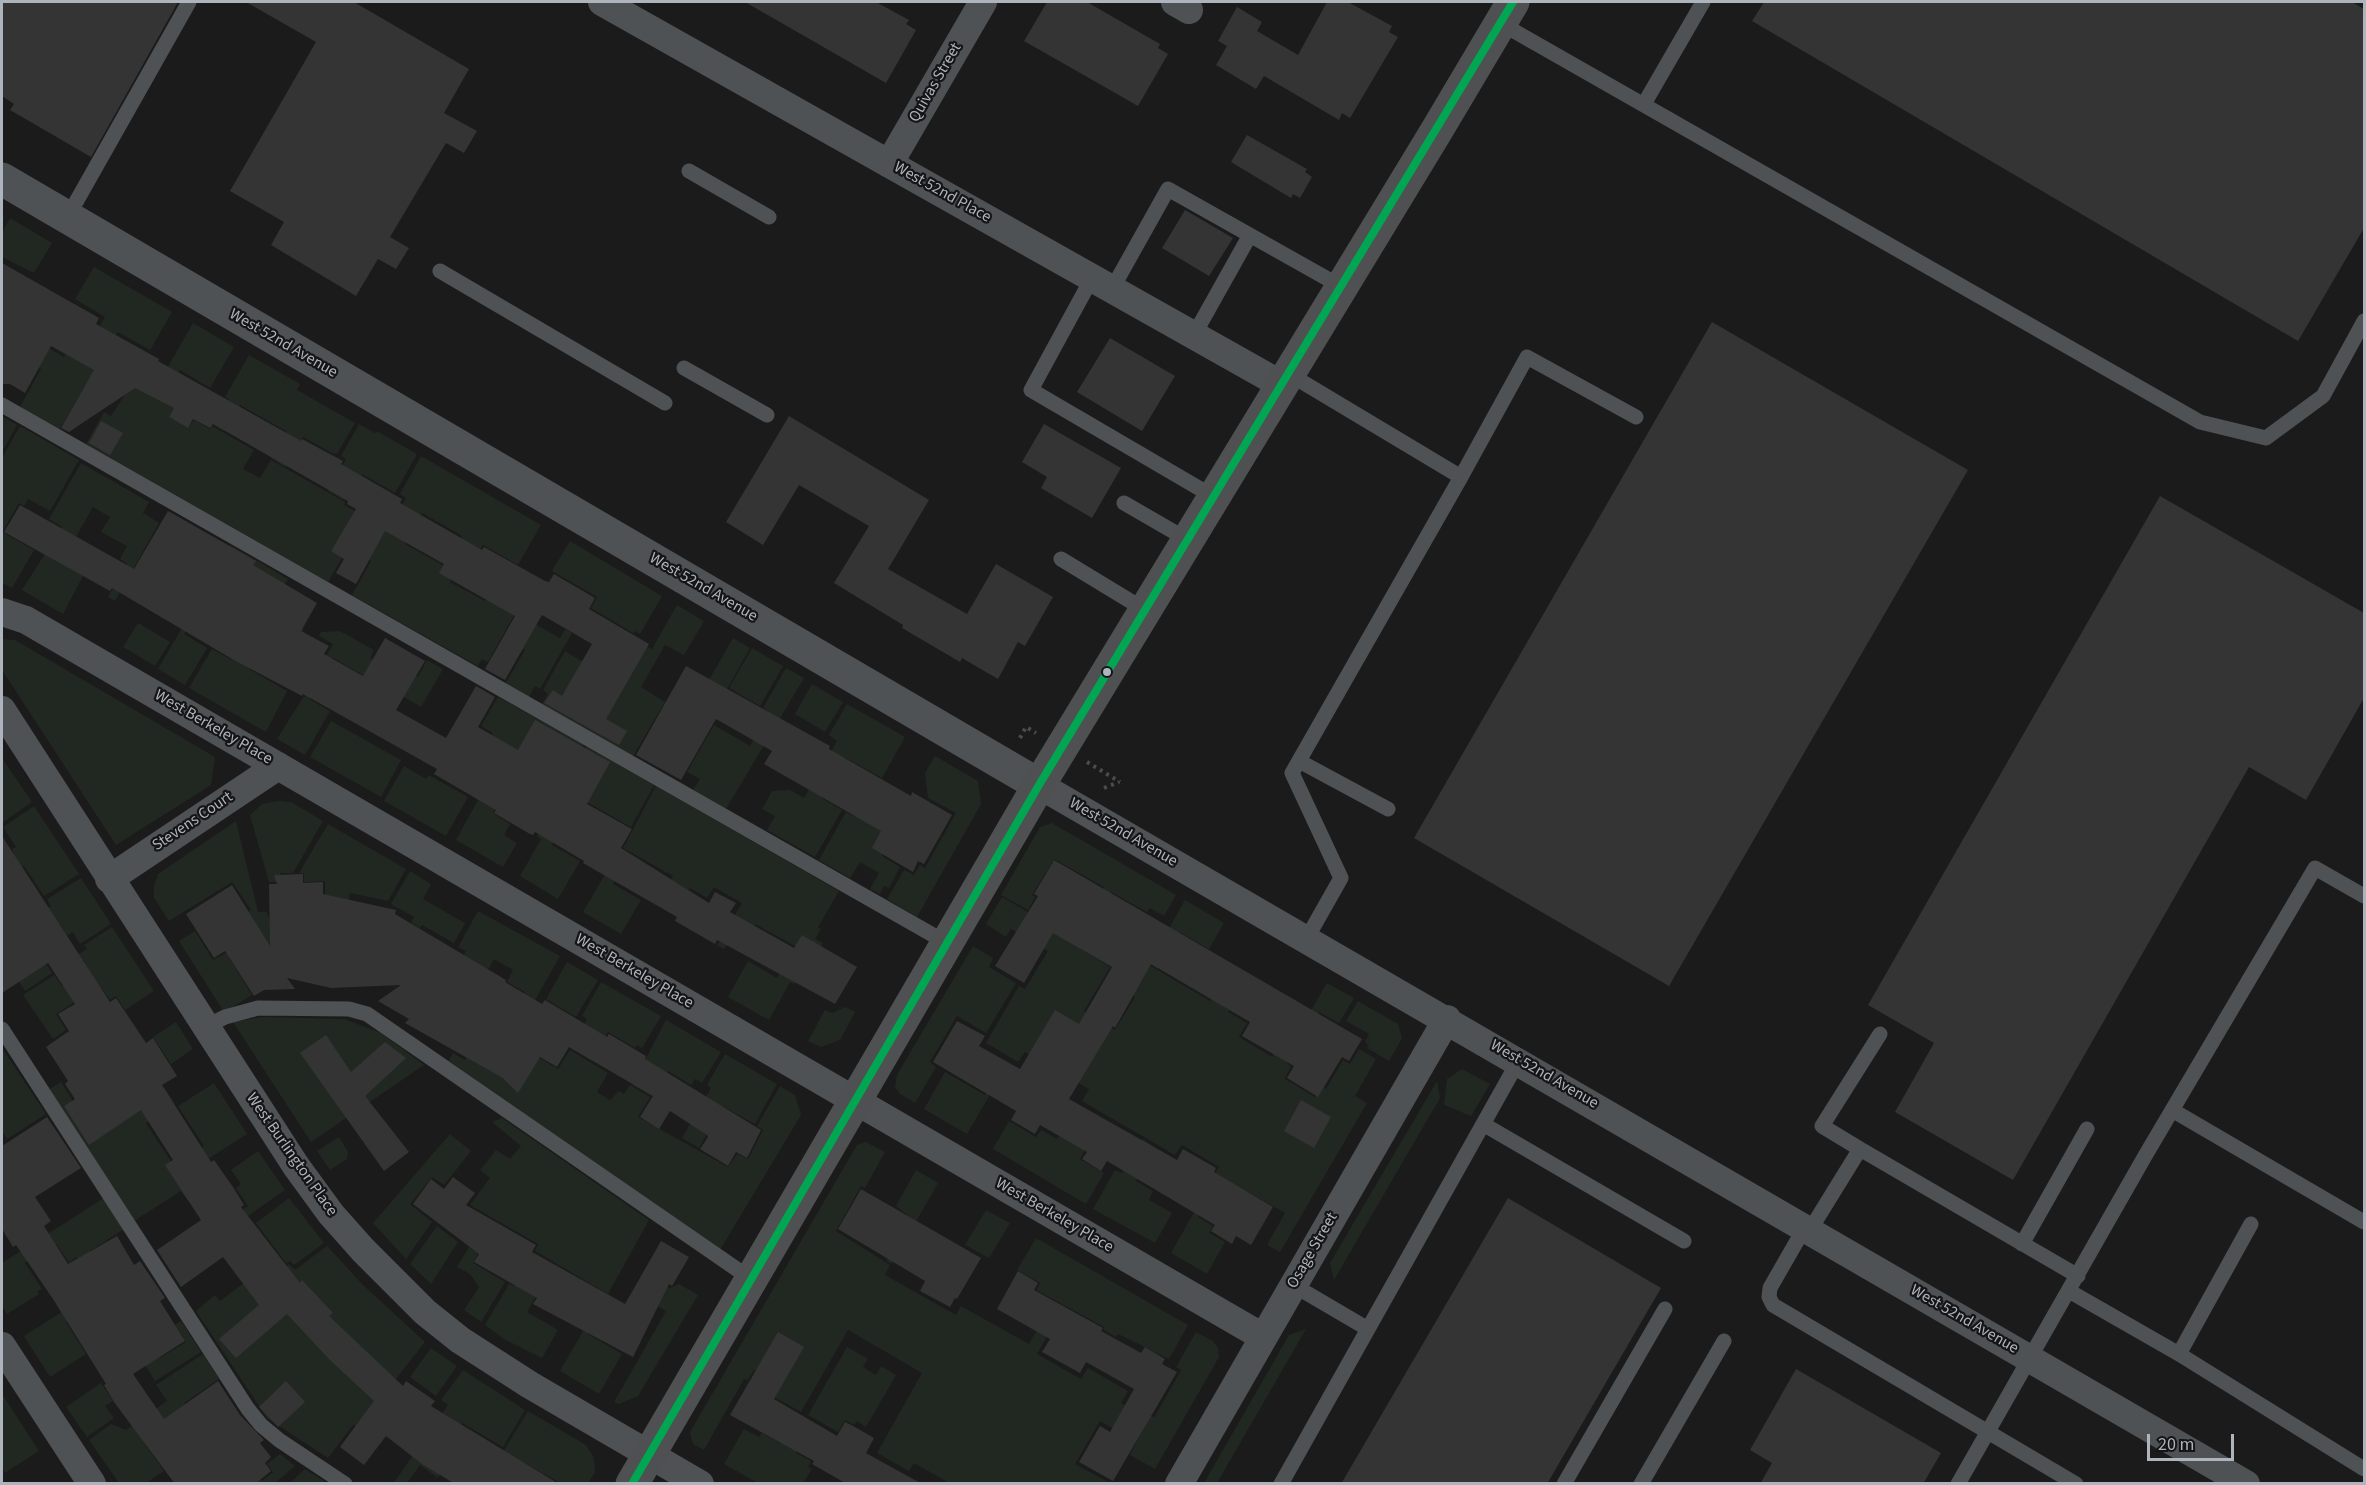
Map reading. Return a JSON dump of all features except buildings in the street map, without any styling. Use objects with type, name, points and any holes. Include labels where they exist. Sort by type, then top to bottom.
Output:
[{"type":"main road","points":[[632,1484],[1039,784],[1507,12]]},
{"type":"street","name":"West 52nd Place","points":[[602,2],[1194,335],[1286,379]]},
{"type":"street","name":"Quivas Street","points":[[889,164],[974,4]]},
{"type":"street","name":"West 52nd Avenue","points":[[2,180],[2246,1484]]},
{"type":"street","name":"West Berkeley Place","points":[[2,612],[26,620],[1263,1337]]},
{"type":"street","name":"West Burlington Place","points":[[2,710],[205,1027],[296,1166],[331,1214],[393,1282],[460,1340],[531,1385],[700,1484]]},
{"type":"street","name":"Stevens Court","points":[[109,879],[278,766]]},
{"type":"street","name":"Osage Street","points":[[1179,1484],[1447,1019]]},
{"type":"street","points":[[2,1346],[92,1484]]},
{"type":"lane","points":[[67,218],[189,2]]},
{"type":"lane","points":[[1644,104],[1703,2]]},
{"type":"lane","points":[[1507,12],[1644,104],[2200,422],[2266,438],[2323,396],[2364,321]]},
{"type":"lane","points":[[689,171],[769,216]]},
{"type":"lane","points":[[1214,497],[1031,390],[1168,189],[1342,287]]},
{"type":"lane","points":[[1194,335],[1250,235]]},
{"type":"lane","points":[[440,272],[664,403]]},
{"type":"lane","points":[[1306,938],[1341,878],[1292,773],[1527,357],[1636,417]]},
{"type":"lane","points":[[684,368],[767,415]]},
{"type":"lane","points":[[1286,379],[1461,477]]},
{"type":"lane","points":[[2,405],[947,943]]},
{"type":"lane","points":[[1124,503],[1188,540]]},
{"type":"lane","points":[[1061,559],[1146,610]]},
{"type":"lane","points":[[1299,760],[1388,809]]},
{"type":"lane","points":[[1958,1484],[2172,1110],[2315,868],[2364,897]]},
{"type":"lane","points":[[205,1027],[225,1017],[258,1008],[349,1009],[367,1014],[752,1279]]},
{"type":"lane","points":[[2,1029],[248,1409],[261,1425],[279,1440],[345,1484]]},
{"type":"lane","points":[[1880,1034],[1822,1126],[2078,1276]]},
{"type":"lane","points":[[1281,1484],[1519,1060]]},
{"type":"lane","points":[[2172,1110],[2364,1222]]},
{"type":"lane","points":[[1483,1124],[1684,1241]]},
{"type":"lane","points":[[2022,1244],[2087,1129]]},
{"type":"lane","points":[[1860,1149],[1770,1288],[1768,1297],[1773,1305],[2076,1484]]},
{"type":"lane","points":[[2179,1354],[2251,1224]]},
{"type":"lane","points":[[1293,1285],[1368,1329]]},
{"type":"lane","points":[[2069,1291],[2179,1354],[2364,1469]]},
{"type":"lane","points":[[1564,1484],[1665,1309]]},
{"type":"lane","points":[[1641,1484],[1724,1341]]},
{"type":"shaded area","points":[[10,218],[52,243],[34,273],[2,257],[2,232]]},
{"type":"shaded area","points":[[94,267],[172,312],[150,350],[118,332],[59,430],[20,407],[41,369],[16,355],[2,380],[2,364],[27,319],[35,340],[64,357],[72,344],[85,351],[105,317],[75,299]]},
{"type":"shaded area","points":[[193,323],[234,347],[210,388],[180,370],[165,397],[154,391]]},
{"type":"shaded area","points":[[249,355],[300,384],[297,390],[355,423],[337,454],[303,437],[285,467],[271,458],[286,431],[240,405],[224,431],[214,425],[229,399],[225,397]]},
{"type":"shaded area","points":[[133,382],[174,408],[169,417],[188,428],[194,420],[210,429],[212,426],[254,450],[243,469],[260,478],[271,460],[345,502],[344,505],[407,540],[405,544],[455,572],[450,582],[485,601],[493,588],[520,604],[488,662],[482,659],[478,666],[352,595],[371,561],[348,547],[328,582],[86,444],[104,412],[111,416]]},
{"type":"shaded area","points":[[2,416],[17,425],[2,452]]},
{"type":"shaded area","points":[[359,424],[375,433],[377,431],[417,454],[395,493],[362,474],[346,501],[328,491],[346,459],[341,456]]},
{"type":"shaded area","points":[[20,426],[79,460],[50,511],[28,499],[24,506],[19,503],[3,531],[2,458]]},
{"type":"shaded area","points":[[421,456],[541,525],[518,565],[483,545],[469,571],[457,544],[462,536],[422,513],[408,537],[390,527],[406,498],[400,494]]},
{"type":"shaded area","points":[[81,463],[149,502],[143,513],[159,523],[115,601],[108,597],[127,564],[120,559],[127,546],[101,532],[110,517],[93,507],[61,563],[83,576],[63,614],[22,590],[62,527],[49,519]]},
{"type":"shaded area","points":[[2,532],[34,550],[12,588],[2,583]]},
{"type":"shaded area","points":[[570,541],[662,596],[640,634],[635,631],[633,633],[591,608],[597,597],[552,571]]},
{"type":"shaded area","points":[[230,545],[288,579],[278,595],[208,592],[184,634],[207,648],[185,685],[158,669]]},
{"type":"shaded area","points":[[677,605],[704,621],[684,655],[665,645],[641,687],[665,702],[633,756],[542,704],[548,694],[543,690],[565,651],[623,686],[645,646],[652,649]]},
{"type":"shaded area","points":[[267,608],[304,629],[298,639],[274,625],[249,669],[287,691],[266,732],[189,688],[212,649],[232,660]]},
{"type":"shaded area","points":[[528,620],[560,638],[565,629],[572,633],[540,689],[535,686],[529,697],[505,684],[525,650],[514,643]]},
{"type":"shaded area","points":[[138,623],[170,642],[155,666],[123,647]]},
{"type":"shaded area","points":[[340,631],[374,650],[370,658],[377,662],[368,678],[333,658],[309,699],[304,695],[333,644],[319,636],[321,632]]},
{"type":"shaded area","points":[[733,638],[750,648],[712,716],[694,706]]},
{"type":"shaded area","points":[[2,639],[15,640],[215,757],[211,785],[116,845],[2,670]]},
{"type":"shaded area","points":[[752,648],[783,666],[760,706],[729,688]]},
{"type":"shaded area","points":[[427,660],[443,669],[421,707],[371,678],[402,668],[418,677]]},
{"type":"shaded area","points":[[786,668],[804,678],[726,809],[693,790],[700,779],[687,772],[714,725],[750,746],[769,712],[763,708]]},
{"type":"shaded area","points":[[812,684],[843,702],[825,732],[795,714]]},
{"type":"shaded area","points":[[304,696],[330,711],[305,755],[277,739]]},
{"type":"shaded area","points":[[498,697],[584,745],[564,780],[518,768],[493,813],[510,824],[504,835],[517,843],[503,867],[456,840],[478,800],[474,797],[498,754],[486,746],[493,733],[481,726]]},
{"type":"shaded area","points":[[847,704],[905,737],[882,778],[846,758],[823,799],[842,810],[815,857],[767,830],[775,816],[762,809],[772,791],[790,790],[804,798],[837,741],[829,735]]},
{"type":"shaded area","points":[[331,721],[401,760],[381,797],[310,757]]},
{"type":"shaded area","points":[[586,746],[654,785],[631,827],[562,788]]},
{"type":"shaded area","points":[[935,756],[978,781],[981,804],[917,917],[887,899],[904,870],[914,875],[920,865],[925,868],[956,813],[928,798],[925,773]]},
{"type":"shaded area","points":[[2,758],[32,802],[2,823]]},
{"type":"shaded area","points":[[404,766],[426,779],[429,775],[468,797],[446,836],[384,801]]},
{"type":"shaded area","points":[[656,786],[839,891],[818,927],[821,929],[815,939],[823,943],[816,955],[812,953],[794,984],[790,982],[769,1020],[728,997],[748,961],[777,978],[795,946],[755,924],[753,928],[741,921],[724,949],[717,946],[742,903],[714,887],[707,898],[690,888],[688,890],[671,880],[673,876],[623,848]]},
{"type":"shaded area","points":[[562,791],[578,800],[552,845],[580,861],[558,899],[520,876],[541,839],[537,836]]},
{"type":"shaded area","points":[[278,801],[291,802],[323,821],[293,873],[280,873],[280,882],[269,882],[250,815],[262,804]]},
{"type":"shaded area","points":[[862,805],[873,811],[889,844],[882,856],[900,867],[889,888],[884,886],[880,894],[870,889],[879,873],[860,862],[850,878],[819,860],[846,812],[855,817]]},
{"type":"shaded area","points":[[34,806],[79,874],[44,896],[24,866],[2,881],[2,861],[14,853],[12,849],[16,847],[3,827]]},
{"type":"shaded area","points":[[236,821],[258,912],[267,912],[268,917],[311,915],[279,944],[280,989],[241,917],[251,910],[232,882],[169,921],[154,898],[154,886],[158,874]]},
{"type":"shaded area","points":[[1052,823],[1176,895],[1164,916],[1150,908],[1147,912],[1111,892],[1090,927],[1083,923],[1104,887],[1054,859],[1032,895],[1035,897],[1028,910],[1001,895],[1040,827]]},
{"type":"shaded area","points":[[328,824],[406,869],[388,901],[350,893],[342,932],[326,932],[325,881],[304,882],[304,873],[299,873]]},
{"type":"shaded area","points":[[620,849],[630,855],[613,884],[641,900],[621,934],[583,912]]},
{"type":"shaded area","points":[[410,871],[431,884],[423,899],[465,923],[454,943],[422,925],[420,928],[411,923],[414,917],[391,904]]},
{"type":"shaded area","points":[[81,878],[111,924],[80,944],[73,932],[67,936],[59,924],[32,942],[52,973],[25,991],[2,956],[2,952],[24,937],[18,928],[51,906],[47,899]]},
{"type":"shaded area","points":[[1002,897],[1059,930],[1089,930],[1079,948],[1110,967],[1084,1011],[1115,1030],[1135,997],[1131,995],[1149,965],[1210,1001],[1231,964],[1249,975],[1228,1012],[1247,1023],[1239,1037],[1272,1057],[1283,1038],[1297,1046],[1287,1063],[1291,1066],[1285,1079],[1315,1097],[1322,1086],[1326,1089],[1343,1060],[1350,1064],[1359,1049],[1376,1059],[1355,1096],[1367,1103],[1280,1252],[1267,1245],[1285,1213],[1248,1192],[1211,1180],[1219,1167],[1182,1145],[1175,1155],[1082,1101],[1089,1089],[1025,1052],[1018,1062],[986,1043],[1019,986],[1025,989],[1048,951],[1011,929],[1006,937],[986,924]]},
{"type":"shaded area","points":[[1185,900],[1224,923],[1209,949],[1179,932],[1158,969],[1149,964]]},
{"type":"shaded area","points":[[478,911],[560,956],[521,1025],[510,1019],[525,992],[507,982],[513,970],[494,959],[488,970],[463,956],[466,951],[458,947]]},
{"type":"shaded area","points":[[112,927],[154,991],[125,1010],[116,996],[110,1000],[100,986],[56,1014],[66,1030],[53,1039],[23,995],[54,975],[62,986],[88,969],[79,954],[87,949],[84,945]]},
{"type":"shaded area","points":[[195,931],[213,960],[226,953],[252,995],[224,1012],[179,941]]},
{"type":"shaded area","points":[[973,946],[993,958],[989,967],[1016,983],[986,1033],[957,1016],[930,1062],[936,1067],[915,1103],[900,1094],[895,1087],[897,1075]]},
{"type":"shaded area","points":[[567,962],[598,980],[576,1017],[546,999]]},
{"type":"shaded area","points":[[601,982],[661,1016],[642,1048],[637,1045],[635,1048],[608,1032],[592,1061],[570,1048],[587,1019],[582,1016]]},
{"type":"shaded area","points":[[1327,983],[1354,998],[1339,1023],[1319,1012],[1299,1046],[1293,1042]]},
{"type":"shaded area","points":[[1358,1001],[1398,1024],[1402,1038],[1389,1061],[1367,1048],[1369,1045],[1365,1042],[1369,1034],[1346,1021]]},
{"type":"shaded area","points":[[845,1007],[855,1012],[840,1040],[821,1047],[808,1041],[825,1010],[832,1013]]},
{"type":"shaded area","points":[[262,1017],[344,1019],[381,1033],[424,1065],[311,1142],[233,1022]]},
{"type":"shaded area","points":[[488,1019],[516,1044],[558,1069],[570,1050],[608,1073],[597,1092],[610,1100],[619,1091],[624,1094],[630,1085],[650,1097],[638,1117],[728,1167],[737,1154],[748,1159],[763,1130],[757,1126],[780,1086],[795,1095],[801,1115],[720,1250],[449,1061],[453,1053],[465,1060]]},
{"type":"shaded area","points":[[666,1020],[721,1052],[702,1083],[695,1079],[691,1085],[668,1071],[652,1096],[632,1085]]},
{"type":"shaded area","points":[[176,1022],[193,1049],[171,1064],[153,1037]]},
{"type":"shaded area","points":[[4,1051],[46,1114],[7,1139],[2,1131],[2,1053]]},
{"type":"shaded area","points":[[725,1054],[777,1084],[755,1124],[722,1106],[699,1148],[682,1138],[711,1088],[707,1085]]},
{"type":"shaded area","points":[[1005,1061],[1008,1064],[967,1134],[924,1109],[945,1072],[985,1095]]},
{"type":"shaded area","points":[[1462,1069],[1490,1084],[1471,1116],[1444,1105],[1447,1079]]},
{"type":"shaded area","points":[[1437,1081],[1440,1098],[1334,1280],[1330,1263]]},
{"type":"shaded area","points":[[61,1082],[79,1111],[125,1113],[164,1087],[175,1104],[146,1123],[174,1166],[197,1195],[188,1201],[181,1191],[134,1221],[48,1090]]},
{"type":"shaded area","points":[[214,1083],[247,1134],[194,1168],[187,1157],[204,1146],[178,1106]]},
{"type":"shaded area","points":[[1077,1104],[1085,1150],[1080,1159],[1104,1173],[1086,1204],[993,1149],[1009,1121],[1036,1137],[1041,1130],[1057,1139]]},
{"type":"shaded area","points":[[502,1118],[649,1220],[608,1294],[535,1251],[538,1244],[470,1205],[490,1178],[480,1170],[496,1150],[510,1159],[521,1146],[492,1122]]},
{"type":"shaded area","points":[[450,1134],[471,1151],[444,1185],[432,1177],[410,1204],[432,1222],[406,1259],[373,1223]]},
{"type":"shaded area","points":[[339,1137],[348,1152],[347,1159],[330,1170],[317,1151]]},
{"type":"shaded area","points":[[1142,1139],[1155,1147],[1136,1181],[1153,1191],[1149,1200],[1172,1213],[1155,1243],[1093,1209],[1115,1170],[1122,1173]]},
{"type":"shaded area","points":[[866,1142],[885,1152],[865,1188],[861,1186],[836,1231],[890,1265],[885,1275],[956,1315],[961,1306],[1029,1344],[1052,1303],[1062,1309],[1037,1354],[1081,1379],[1088,1368],[1128,1391],[1121,1403],[1146,1417],[1133,1440],[1100,1421],[1075,1464],[1110,1483],[945,1483],[946,1481],[914,1463],[909,1471],[877,1453],[922,1373],[848,1330],[801,1412],[774,1397],[781,1385],[754,1370],[748,1380],[744,1379],[704,1450],[693,1444],[690,1432],[857,1145]]},
{"type":"shaded area","points":[[258,1151],[285,1190],[225,1232],[220,1226],[248,1206],[236,1188],[241,1184],[231,1170]]},
{"type":"shaded area","points":[[916,1170],[938,1183],[892,1264],[886,1261],[911,1218],[896,1206]]},
{"type":"shaded area","points":[[1211,1182],[1216,1185],[1198,1217],[1213,1226],[1209,1233],[1225,1242],[1207,1274],[1171,1253]]},
{"type":"shaded area","points":[[104,1198],[124,1229],[90,1251],[115,1291],[66,1322],[86,1354],[50,1377],[24,1336],[107,1283],[87,1273],[77,1257],[69,1262],[56,1244],[25,1263],[42,1289],[37,1291],[39,1294],[7,1314],[2,1306],[2,1263]]},
{"type":"shaded area","points":[[289,1198],[324,1243],[294,1265],[290,1261],[286,1263],[256,1223]]},
{"type":"shaded area","points":[[986,1210],[1010,1223],[989,1258],[965,1245]]},
{"type":"shaded area","points":[[437,1226],[458,1242],[431,1284],[410,1264]]},
{"type":"shaded area","points":[[1036,1238],[1188,1325],[1169,1359],[1118,1334],[1116,1337],[1104,1330],[1104,1327],[1036,1290],[1040,1283],[1017,1270]]},
{"type":"shaded area","points":[[327,1246],[362,1284],[425,1342],[358,1427],[353,1425],[328,1458],[267,1418],[196,1311],[215,1295],[220,1301],[248,1280],[255,1290],[289,1264],[295,1270]]},
{"type":"shaded area","points":[[469,1247],[478,1253],[473,1263],[505,1282],[481,1322],[464,1310],[479,1287],[470,1274],[457,1267]]},
{"type":"shaded area","points":[[533,1253],[554,1265],[527,1312],[558,1330],[542,1358],[504,1339],[485,1325],[509,1284],[514,1286]]},
{"type":"shaded area","points":[[658,1281],[670,1288],[679,1284],[698,1295],[638,1396],[619,1404],[614,1402],[666,1311],[647,1300]]},
{"type":"shaded area","points":[[604,1295],[609,1298],[588,1334],[622,1354],[599,1394],[560,1371]]},
{"type":"shaded area","points":[[181,1321],[201,1352],[155,1381],[142,1360],[155,1351],[160,1358],[186,1342],[175,1325]]},
{"type":"shaded area","points":[[1306,1329],[1217,1483],[1204,1483],[1289,1335]]},
{"type":"shaded area","points":[[1196,1332],[1213,1341],[1218,1348],[1219,1357],[1155,1469],[1130,1455],[1150,1415],[1154,1418],[1181,1370],[1176,1367]]},
{"type":"shaded area","points":[[847,1347],[868,1359],[863,1367],[876,1375],[881,1366],[896,1375],[866,1427],[857,1421],[854,1425],[845,1420],[838,1432],[808,1415]]},
{"type":"shaded area","points":[[431,1348],[457,1366],[436,1396],[410,1377]]},
{"type":"shaded area","points":[[203,1354],[219,1379],[184,1403],[187,1407],[144,1443],[164,1471],[146,1483],[119,1483],[89,1440],[111,1424],[126,1430],[167,1401],[156,1385]]},
{"type":"shaded area","points":[[463,1370],[525,1410],[503,1447],[462,1423],[444,1453],[450,1457],[438,1478],[420,1465],[407,1483],[393,1484],[448,1405],[441,1400]]},
{"type":"shaded area","points":[[101,1383],[113,1401],[105,1406],[114,1418],[87,1437],[66,1407]]},
{"type":"shaded area","points":[[2,1394],[39,1451],[5,1473],[2,1467]]},
{"type":"shaded area","points":[[528,1411],[586,1445],[594,1458],[595,1472],[588,1483],[560,1483],[523,1462],[510,1483],[498,1460]]},
{"type":"shaded area","points":[[798,1413],[814,1423],[796,1453],[811,1461],[808,1467],[812,1469],[803,1483],[758,1483],[724,1464],[744,1429],[759,1437],[762,1433],[780,1443]]},
{"type":"shaded area","points":[[280,1454],[295,1466],[275,1483],[219,1483],[255,1473],[262,1481],[273,1472],[267,1464]]},
{"type":"shaded area","points":[[305,1469],[327,1483],[290,1483]]},
{"type":"transit line","points":[[632,1484],[1039,785],[1513,2]]}]
